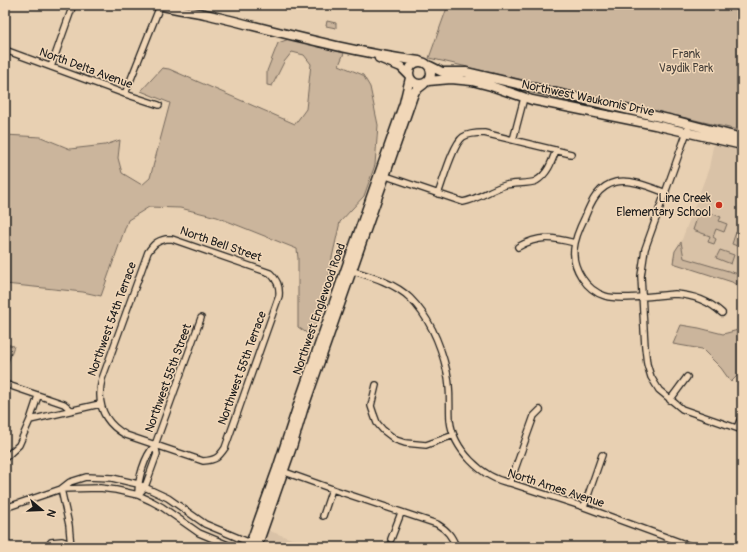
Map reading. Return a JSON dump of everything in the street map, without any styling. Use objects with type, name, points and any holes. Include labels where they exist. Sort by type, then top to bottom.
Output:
[{"type":"main road","points":[[159,5],[204,14],[302,39],[426,63],[430,66],[432,74],[426,82],[416,83],[401,67],[365,52]]},
{"type":"main road","points":[[410,77],[410,67],[418,61]]},
{"type":"main road","name":"Northwest Waukomis Drive","points":[[430,66],[442,72],[466,72],[688,129],[742,145]]},
{"type":"main road","name":"Northwest Englewood Road","points":[[382,175],[404,103],[410,77]]},
{"type":"main road","name":"Northwest Waukomis Drive","points":[[426,82],[451,79],[472,81],[524,98],[655,125],[742,138]]},
{"type":"main road","name":"Northwest Englewood Road","points":[[253,545],[303,410],[349,269],[382,175],[415,91],[426,82]]},
{"type":"street","points":[[51,67],[74,5]]},
{"type":"street","points":[[125,94],[159,5]]},
{"type":"street","name":"North Delta Avenue","points":[[5,50],[159,105]]},
{"type":"street","points":[[513,140],[524,98]]},
{"type":"street","points":[[688,129],[644,254],[641,276],[647,364],[651,377],[659,390],[682,409],[739,429],[742,415]]},
{"type":"street","points":[[438,194],[455,147],[461,138],[473,133],[484,133],[571,154]]},
{"type":"street","points":[[382,175],[463,202],[473,200],[492,190],[507,185],[536,181],[549,168],[556,150]]},
{"type":"street","points":[[666,193],[636,182],[617,182],[600,191],[591,201],[575,243],[574,255],[577,268],[584,280],[593,290],[606,297],[642,297],[675,294],[683,295],[706,302],[722,313]]},
{"type":"street","points":[[518,247],[528,241],[545,237],[575,243]]},
{"type":"street","name":"North Bell Street","points":[[154,244],[159,240],[172,239],[270,273],[277,282]]},
{"type":"street","name":"Northwest 54th Terrace","points":[[100,404],[100,387],[102,380],[148,252],[154,244]]},
{"type":"street","name":"North Ames Avenue","points":[[349,269],[376,278],[395,287],[410,298],[421,313],[438,344],[447,371],[450,422],[454,435],[461,449],[474,464],[501,482],[510,483],[584,508],[693,547]]},
{"type":"street","name":"Northwest 55th Terrace","points":[[155,445],[203,461],[210,461],[217,458],[225,448],[279,296],[280,289],[277,282]]},
{"type":"street","name":"Northwest 55th Street","points":[[138,496],[138,484],[145,463],[149,452],[155,445],[201,318]]},
{"type":"street","points":[[670,400],[687,377]]},
{"type":"street","points":[[5,384],[64,404],[71,410]]},
{"type":"street","points":[[376,385],[371,406],[374,415],[377,423],[383,430],[396,440],[405,443],[426,445],[454,435]]},
{"type":"street","points":[[5,458],[19,445],[30,420],[38,396]]},
{"type":"street","points":[[30,420],[100,404],[103,412],[118,430],[126,435],[155,445]]},
{"type":"street","points":[[510,483],[534,416],[540,410]]},
{"type":"street","name":"Northwest 55th Street","points":[[138,496],[145,487],[157,454],[155,445]]},
{"type":"street","points":[[584,508],[602,455]]},
{"type":"street","points":[[145,463],[153,466]]},
{"type":"street","points":[[280,470],[437,524],[445,529],[455,544]]},
{"type":"street","points":[[61,489],[70,482],[86,477],[112,478],[138,484],[156,491],[181,506],[205,524],[253,545]]},
{"type":"street","points":[[5,508],[61,489],[100,488],[116,490],[138,496],[162,507],[199,533],[233,547]]},
{"type":"street","points":[[61,489],[69,524],[69,546]]},
{"type":"street","points":[[323,516],[332,489]]},
{"type":"street","points":[[392,539],[400,512]]},
{"type":"street","points":[[43,547],[48,547],[51,542],[62,541],[69,546]]},
{"type":"shaded area","name":"Line Creek Elementary School","points":[[714,141],[742,148],[742,276],[684,258],[681,242],[709,168]]},
{"type":"shaded area","points":[[267,530],[313,547],[261,547]]},
{"type":"green space","name":"Frank Vaydik Park","points":[[448,5],[742,5],[742,131],[429,58]]},
{"type":"green space","points":[[327,21],[336,23],[336,28],[326,26]]},
{"type":"green space","points":[[289,39],[344,53],[339,65],[363,75],[370,87],[378,125],[375,165],[364,196],[340,222],[331,262],[327,295],[311,336],[298,327],[297,249],[217,217],[180,208],[149,207],[128,220],[101,296],[83,292],[5,284],[5,135],[41,137],[70,149],[105,145],[120,140],[118,158],[122,173],[142,185],[150,178],[170,103],[141,91],[162,68],[169,69],[295,124],[306,109],[311,64],[304,55],[292,52],[284,62],[272,86],[267,85],[267,71],[278,43]]},
{"type":"green space","points":[[700,209],[721,217],[719,221],[727,224],[724,232],[716,229],[713,237],[716,239],[714,244],[708,242],[710,236],[693,230]]},
{"type":"green space","points":[[736,232],[742,234],[742,248],[732,244]]},
{"type":"green space","points":[[681,242],[684,258],[742,275],[742,289],[732,282],[673,263],[675,251]]},
{"type":"green space","points":[[720,250],[734,255],[731,264],[716,258]]},
{"type":"green space","points":[[681,325],[723,334],[742,329],[742,371],[731,382],[721,368],[702,349],[673,344]]},
{"type":"green space","points":[[5,344],[14,346],[5,371]]},
{"type":"place","name":"Line Creek Elementary School","points":[[719,205]]}]
